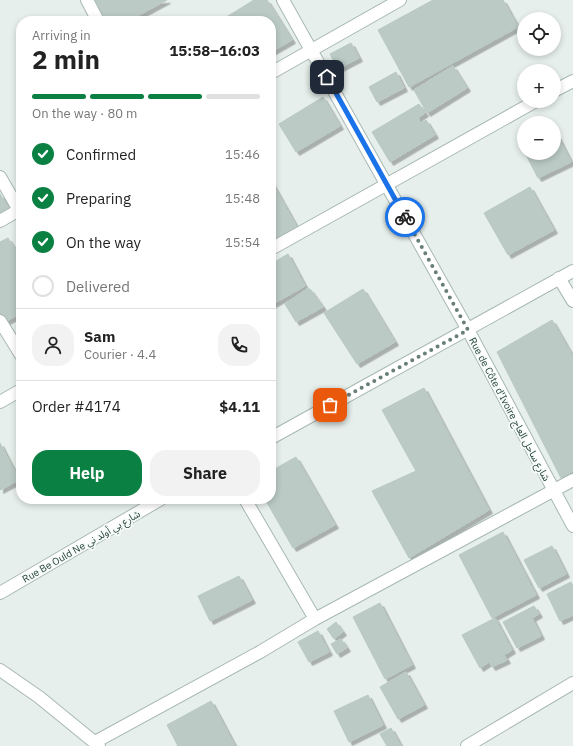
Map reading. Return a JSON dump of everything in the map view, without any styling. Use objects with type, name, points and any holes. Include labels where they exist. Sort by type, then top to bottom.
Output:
[{"type":"street","points":[[87,0],[95,16]]},
{"type":"street","name":"Rue de Côte d'Ivoire شارع ساحل العاج","points":[[283,0],[313,50],[468,330],[573,526]]},
{"type":"street","points":[[276,70],[400,0]]},
{"type":"street","points":[[561,87],[573,81]]},
{"type":"street","points":[[276,246],[523,108]]},
{"type":"street","points":[[0,178],[16,203]]},
{"type":"street","points":[[0,221],[16,211]]},
{"type":"street","points":[[276,431],[468,330],[573,271]]},
{"type":"street","points":[[559,278],[573,301]]},
{"type":"street","points":[[0,322],[16,347]]},
{"type":"street","points":[[0,402],[16,393]]},
{"type":"street","points":[[0,670],[97,744],[315,620],[573,480]]},
{"type":"street","name":"Rue Be Ould Ne شارع بي أولد ني","points":[[0,593],[152,504]]},
{"type":"street","points":[[248,504],[315,620]]},
{"type":"street","points":[[467,746],[573,683]]},
{"type":"building","points":[[95,0],[167,0],[137,16],[103,16]]},
{"type":"building","points":[[254,0],[267,0],[292,40],[276,49],[276,16],[228,16]]},
{"type":"building","points":[[433,0],[503,0],[517,25],[517,28],[409,87],[378,30]]},
{"type":"building","points":[[351,43],[359,58],[338,69],[330,54]]},
{"type":"building","points":[[453,66],[467,88],[427,113],[414,90]]},
{"type":"building","points":[[396,72],[404,88],[377,102],[369,87]]},
{"type":"building","points":[[323,97],[340,126],[296,152],[279,124]]},
{"type":"building","points":[[419,104],[425,113],[418,118],[421,123],[426,120],[435,135],[390,162],[372,132]]},
{"type":"building","points":[[561,143],[571,162],[538,178],[529,160],[561,160]]},
{"type":"building","points":[[530,187],[554,230],[508,255],[484,213]]},
{"type":"building","points":[[276,190],[298,229],[276,241]]},
{"type":"building","points":[[0,194],[8,208],[0,213]]},
{"type":"building","points":[[8,238],[16,250],[16,316],[5,322],[0,314],[0,242]]},
{"type":"building","points":[[288,254],[305,286],[276,302],[276,261]]},
{"type":"building","points":[[307,289],[310,289],[323,307],[296,322],[285,304]]},
{"type":"building","points":[[363,289],[395,342],[357,364],[324,313]]},
{"type":"building","points":[[552,320],[573,357],[573,471],[561,478],[497,352]]},
{"type":"building","points":[[424,388],[489,510],[409,558],[372,491],[416,471],[382,410]]},
{"type":"building","points":[[0,443],[16,474],[16,482],[0,490]]},
{"type":"building","points":[[296,457],[335,525],[293,548],[268,504],[276,504],[276,468]]},
{"type":"building","points":[[503,532],[536,595],[492,618],[459,555]]},
{"type":"building","points":[[552,546],[566,574],[539,588],[524,560]]},
{"type":"building","points":[[239,576],[252,600],[210,621],[198,596]]},
{"type":"building","points":[[571,582],[573,586],[573,615],[560,621],[547,594]]},
{"type":"building","points":[[380,603],[412,665],[385,679],[353,617]]},
{"type":"building","points":[[534,606],[539,614],[532,618],[541,636],[517,648],[503,622]]},
{"type":"building","points":[[495,618],[512,650],[504,655],[507,660],[492,667],[489,662],[480,668],[462,635]]},
{"type":"building","points":[[336,622],[343,632],[334,639],[327,629]]},
{"type":"building","points":[[318,631],[329,652],[309,662],[298,642]]},
{"type":"building","points":[[341,639],[347,648],[337,654],[331,644]]},
{"type":"building","points":[[406,672],[424,705],[398,719],[380,687]]},
{"type":"building","points":[[368,695],[383,725],[349,742],[334,711]]},
{"type":"building","points":[[211,701],[235,746],[178,746],[167,725]]},
{"type":"building","points":[[391,728],[401,746],[387,746],[380,734]]},
{"type":"way so far","points":[[330,405],[468,330],[405,217]]},
{"type":"route","points":[[327,77],[405,217]]}]
